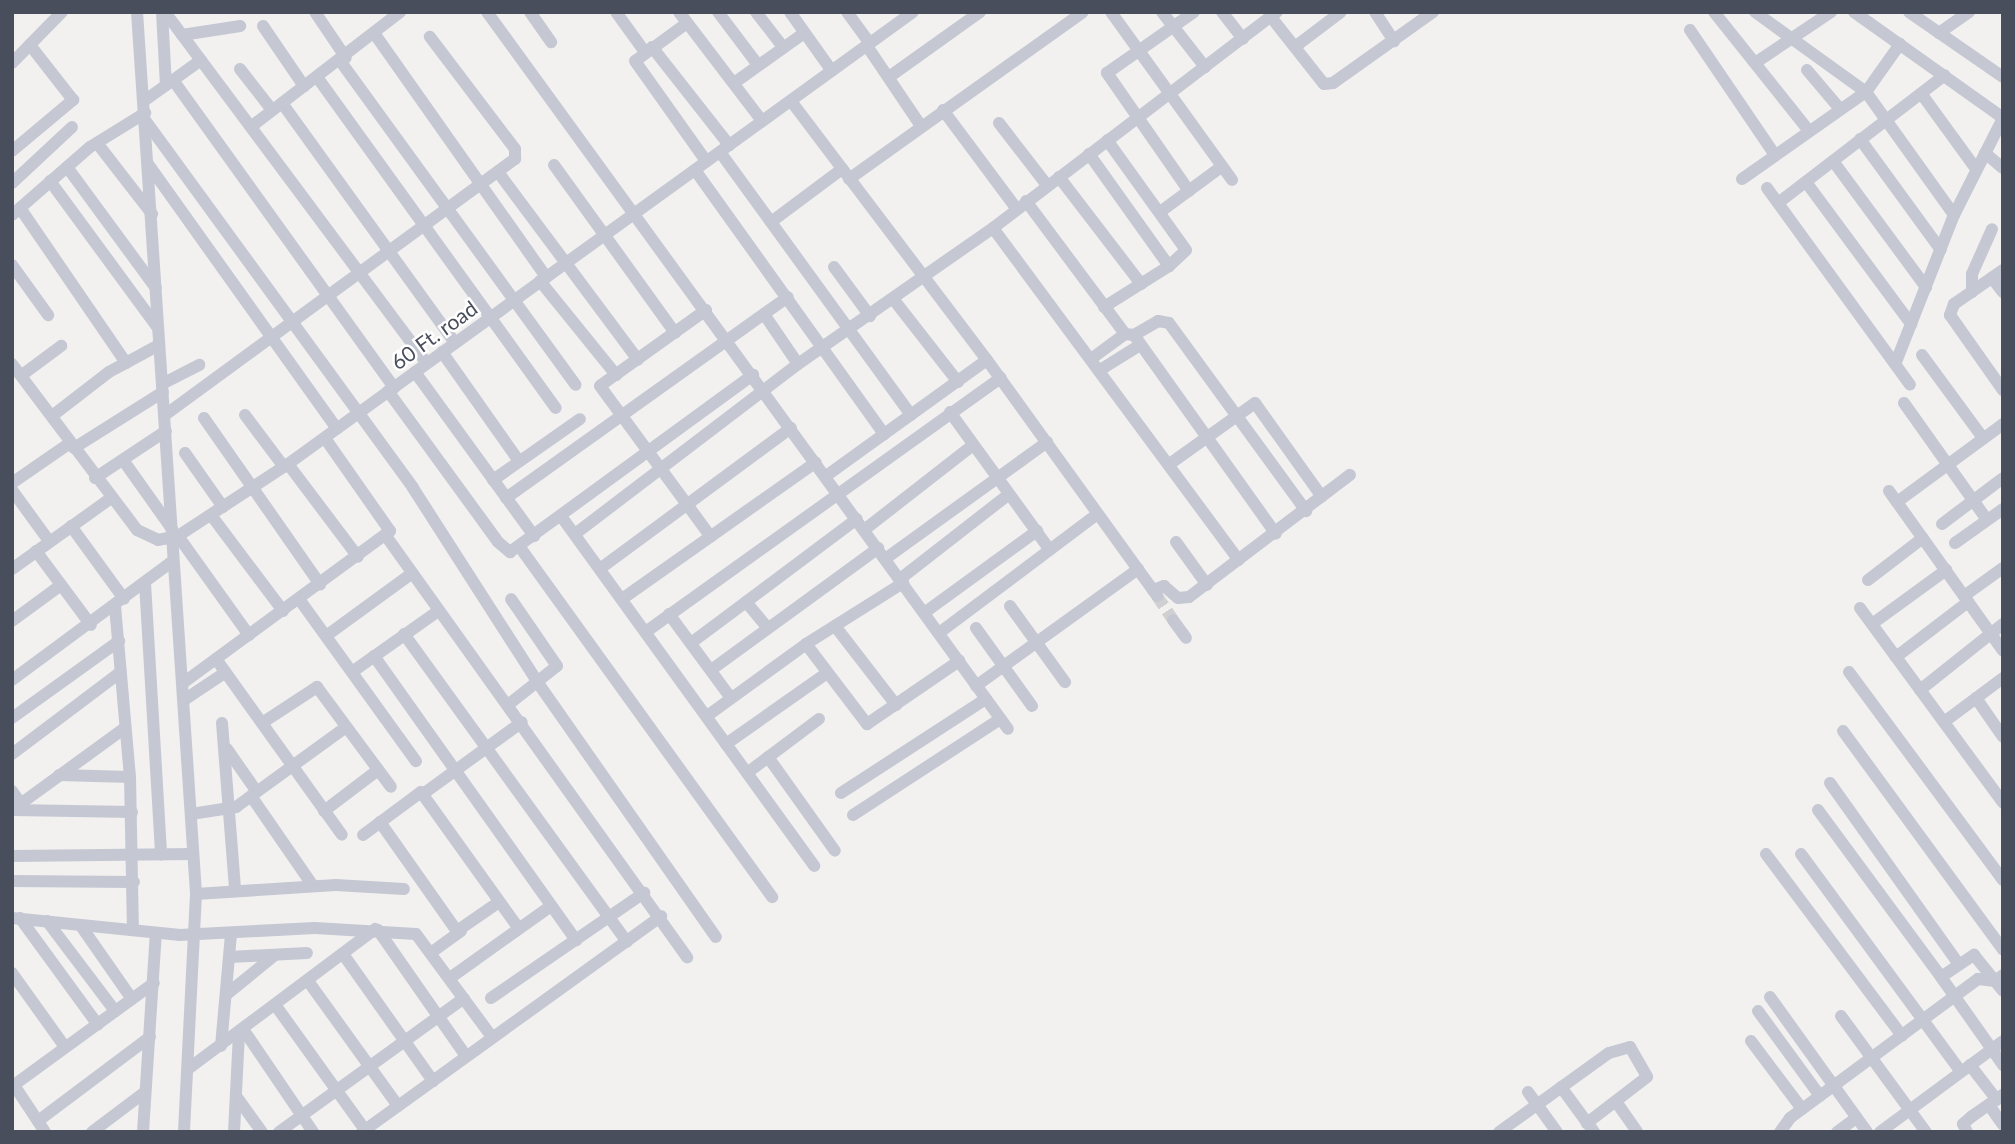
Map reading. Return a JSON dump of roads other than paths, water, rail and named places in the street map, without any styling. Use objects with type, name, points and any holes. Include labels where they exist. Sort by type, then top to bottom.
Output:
[{"type":"street","points":[[12,63],[62,12]]},
{"type":"street","points":[[137,12],[196,894],[197,935],[184,1132]]},
{"type":"street","points":[[164,12],[252,125],[427,363]]},
{"type":"street","points":[[164,12],[169,83],[326,296],[505,550],[519,546],[534,536],[753,375]]},
{"type":"street","points":[[315,12],[343,60],[446,209],[576,386]]},
{"type":"street","points":[[252,125],[343,60],[400,12]]},
{"type":"street","points":[[487,12],[487,19],[636,212],[1004,724],[853,815]]},
{"type":"street","points":[[530,12],[551,43]]},
{"type":"street","points":[[616,12],[725,148],[771,222],[911,415]]},
{"type":"street","points":[[718,12],[758,65]]},
{"type":"street","points":[[756,12],[783,47]]},
{"type":"street","points":[[790,12],[832,71]]},
{"type":"street","points":[[847,12],[920,126]]},
{"type":"street","name":"60 Ft. road","points":[[174,534],[211,515],[286,466],[869,45],[895,18],[914,12]]},
{"type":"street","points":[[889,77],[980,12]]},
{"type":"street","points":[[771,222],[920,126],[1083,12]]},
{"type":"street","points":[[1111,12],[1232,180]]},
{"type":"street","points":[[1162,12],[1205,67]]},
{"type":"street","points":[[1189,191],[1107,73],[1194,12]]},
{"type":"street","points":[[1222,12],[1242,39]]},
{"type":"street","points":[[1296,46],[1341,12]]},
{"type":"street","points":[[1375,12],[1394,41]]},
{"type":"street","points":[[575,534],[798,364],[894,300],[993,228],[1021,204],[1242,39],[1268,16],[1296,46],[1324,84],[1332,83],[1433,12]]},
{"type":"street","points":[[1714,12],[1809,131]]},
{"type":"street","points":[[1755,12],[1866,92],[1954,215]]},
{"type":"street","points":[[1755,63],[1832,12]]},
{"type":"street","points":[[1854,12],[2003,118],[1954,215],[1896,362]]},
{"type":"street","points":[[1909,12],[2003,77]]},
{"type":"street","points":[[1939,33],[1969,12]]},
{"type":"street","points":[[706,161],[636,66],[637,58],[683,18],[762,121]]},
{"type":"street","points":[[182,35],[240,26]]},
{"type":"street","points":[[263,26],[304,86]]},
{"type":"street","points":[[1690,30],[1775,155]]},
{"type":"street","points":[[374,33],[481,184],[543,279],[616,375]]},
{"type":"street","points":[[734,83],[804,33]]},
{"type":"street","points":[[165,415],[515,159],[515,149],[430,37]]},
{"type":"street","points":[[1742,178],[1866,92],[1900,44]]},
{"type":"street","points":[[15,143],[73,100],[30,45]]},
{"type":"street","points":[[126,363],[16,211],[97,143],[144,111],[169,83],[201,60]]},
{"type":"street","points":[[240,69],[277,106],[455,344]]},
{"type":"street","points":[[1807,70],[1840,110]]},
{"type":"street","points":[[1779,203],[1860,139],[1923,96],[1945,75]]},
{"type":"street","points":[[317,77],[556,408]]},
{"type":"street","points":[[1923,96],[1976,169]]},
{"type":"street","points":[[791,101],[922,279],[1000,377],[1096,515],[1155,593],[1164,586],[1182,599],[1207,585],[1350,475]]},
{"type":"street","points":[[943,110],[1104,307],[1133,338],[1276,534]]},
{"type":"street","points":[[144,111],[290,323],[359,413],[538,683],[716,937]]},
{"type":"street","points":[[999,123],[1047,185]]},
{"type":"street","points":[[12,183],[72,127]]},
{"type":"street","points":[[1860,139],[1941,250]]},
{"type":"street","points":[[1104,307],[1169,266],[1186,250],[1107,140]]},
{"type":"street","points":[[97,143],[152,215]]},
{"type":"street","points":[[1985,153],[2003,168]]},
{"type":"street","points":[[1089,154],[1169,266]]},
{"type":"street","points":[[1833,161],[1926,287]]},
{"type":"street","points":[[148,164],[270,339],[337,429]]},
{"type":"street","points":[[554,165],[675,333]]},
{"type":"street","points":[[1160,212],[1221,166]]},
{"type":"street","points":[[67,167],[156,289]]},
{"type":"street","points":[[695,170],[884,434]]},
{"type":"street","points":[[498,172],[638,360]]},
{"type":"street","points":[[1059,177],[1141,284]]},
{"type":"street","points":[[50,181],[158,328]]},
{"type":"street","points":[[1806,182],[1912,324]]},
{"type":"street","points":[[1767,188],[1896,362],[1910,385]]},
{"type":"street","points":[[993,228],[1171,463],[1239,559]]},
{"type":"street","points":[[1972,292],[1972,274],[1992,229]]},
{"type":"street","points":[[12,265],[48,316]]},
{"type":"street","points":[[834,267],[870,316]]},
{"type":"street","points":[[2003,292],[1998,274],[1954,304],[1950,315],[2003,390]]},
{"type":"street","points":[[506,498],[788,297]]},
{"type":"street","points":[[894,300],[958,382]]},
{"type":"street","points":[[706,310],[600,386],[711,537]]},
{"type":"street","points":[[764,314],[798,364]]},
{"type":"street","points":[[1091,359],[1133,338],[1157,321],[1169,323],[1306,511]]},
{"type":"street","points":[[1100,370],[1133,338]]},
{"type":"street","points":[[52,416],[126,363],[159,345]]},
{"type":"street","points":[[22,375],[61,346]]},
{"type":"street","points":[[442,352],[519,461]]},
{"type":"street","points":[[1923,355],[1983,438]]},
{"type":"street","points":[[826,476],[987,360]]},
{"type":"street","points":[[12,364],[111,498],[143,535],[174,534]]},
{"type":"street","points":[[12,483],[199,365]]},
{"type":"street","points":[[415,372],[534,536]]},
{"type":"street","points":[[647,631],[1000,377]]},
{"type":"street","points":[[1904,403],[1987,520]]},
{"type":"street","points":[[1171,463],[1249,404],[1260,405],[1322,497]]},
{"type":"street","points":[[950,412],[972,446],[1050,550]]},
{"type":"street","points":[[245,415],[358,557]]},
{"type":"street","points":[[204,418],[320,584]]},
{"type":"street","points":[[494,480],[580,419]]},
{"type":"street","points":[[2003,424],[1949,464],[1893,496],[1988,634],[2003,651]]},
{"type":"street","points":[[601,568],[687,502],[791,428]]},
{"type":"street","points":[[96,478],[166,431]]},
{"type":"street","points":[[325,438],[387,524],[386,536],[411,574],[522,722],[661,916],[687,957]]},
{"type":"street","points":[[711,670],[768,628],[1047,442]]},
{"type":"street","points":[[691,643],[972,446]]},
{"type":"street","points":[[185,453],[223,507]]},
{"type":"street","points":[[122,460],[249,635]]},
{"type":"street","points":[[622,599],[816,462]]},
{"type":"street","points":[[1942,524],[2003,478]]},
{"type":"street","points":[[12,490],[49,541]]},
{"type":"street","points":[[707,716],[806,644],[901,581],[1009,494]]},
{"type":"street","points":[[12,569],[111,498]]},
{"type":"street","points":[[1955,543],[2003,509]]},
{"type":"street","points":[[211,515],[283,611]]},
{"type":"street","points":[[939,633],[1096,515]]},
{"type":"street","points":[[561,516],[647,631],[814,866]]},
{"type":"street","points":[[71,526],[120,603],[119,641],[134,855],[133,930]]},
{"type":"street","points":[[925,613],[1037,531]]},
{"type":"street","points":[[183,682],[386,536]]},
{"type":"street","points":[[1868,580],[1923,538]]},
{"type":"street","points":[[1176,542],[1207,585]]},
{"type":"street","points":[[519,546],[772,897]]},
{"type":"street","points":[[36,551],[90,625]]},
{"type":"street","points":[[12,680],[120,603],[173,561]]},
{"type":"street","points":[[1896,657],[2003,568]]},
{"type":"street","points":[[976,685],[1138,569]]},
{"type":"street","points":[[1872,624],[1946,570]]},
{"type":"street","points":[[326,636],[411,574]]},
{"type":"street","points":[[145,583],[161,855]]},
{"type":"street","points":[[12,621],[61,585]]},
{"type":"street","points":[[299,599],[416,761]]},
{"type":"street","points":[[509,704],[556,669],[556,661],[511,599]]},
{"type":"street","points":[[746,602],[768,628]]},
{"type":"street","points":[[1010,606],[1038,641],[1065,682]]},
{"type":"street","points":[[1860,608],[2003,803]]},
{"type":"street","points":[[352,672],[438,611]]},
{"type":"street","points":[[670,614],[731,698]]},
{"type":"street","points":[[1173,620],[1186,638]]},
{"type":"street","points":[[1920,690],[2003,624]]},
{"type":"street","points":[[835,626],[896,705]]},
{"type":"street","points":[[976,628],[1032,706]]},
{"type":"street","points":[[404,634],[627,942]]},
{"type":"street","points":[[12,718],[119,641]]},
{"type":"street","points":[[806,644],[863,722],[871,723],[959,661]]},
{"type":"street","points":[[374,656],[576,940]]},
{"type":"street","points":[[216,659],[342,835]]},
{"type":"street","points":[[12,754],[121,672]]},
{"type":"street","points":[[184,700],[226,672]]},
{"type":"street","points":[[726,744],[827,673]]},
{"type":"street","points":[[1849,673],[2003,880]]},
{"type":"street","points":[[1944,722],[2002,679]]},
{"type":"street","points":[[262,723],[314,686],[391,788]]},
{"type":"street","points":[[1976,698],[2003,737]]},
{"type":"street","points":[[841,793],[986,699]]},
{"type":"street","points":[[747,773],[819,719]]},
{"type":"street","points":[[423,794],[522,722]]},
{"type":"street","points":[[222,723],[231,810],[235,890]]},
{"type":"street","points":[[191,814],[231,810],[346,727]]},
{"type":"street","points":[[15,808],[125,728]]},
{"type":"street","points":[[1843,731],[2003,950]]},
{"type":"street","points":[[225,747],[313,886]]},
{"type":"street","points":[[768,758],[835,850]]},
{"type":"street","points":[[324,811],[378,770]]},
{"type":"street","points":[[59,775],[130,777]]},
{"type":"street","points":[[1830,783],[1958,963]]},
{"type":"street","points":[[12,791],[15,808]]},
{"type":"street","points":[[363,835],[418,792],[423,794],[519,929]]},
{"type":"street","points":[[15,808],[132,811]]},
{"type":"street","points":[[1818,810],[2003,1065]]},
{"type":"street","points":[[380,822],[461,931]]},
{"type":"street","points":[[1766,854],[1902,1036]]},
{"type":"street","points":[[1801,854],[1923,1020],[1996,1100],[2003,1125]]},
{"type":"street","points":[[12,856],[193,855]]},
{"type":"street","points":[[12,881],[134,881]]},
{"type":"street","points":[[196,894],[313,886],[404,889]]},
{"type":"street","points":[[491,998],[644,894]]},
{"type":"street","points":[[432,952],[499,902]]},
{"type":"street","points":[[450,978],[551,906]]},
{"type":"street","points":[[276,1006],[363,1131],[661,916]]},
{"type":"street","points":[[16,918],[197,935],[376,930],[416,934],[432,952],[492,1037]]},
{"type":"street","points":[[16,918],[98,1025]]},
{"type":"street","points":[[47,921],[115,1012]]},
{"type":"street","points":[[81,926],[132,999]]},
{"type":"street","points":[[188,1069],[376,930]]},
{"type":"street","points":[[376,930],[466,1056]]},
{"type":"street","points":[[143,1132],[156,933]]},
{"type":"street","points":[[221,1046],[231,933]]},
{"type":"street","points":[[229,957],[307,953]]},
{"type":"street","points":[[343,954],[402,1041],[433,1081]]},
{"type":"street","points":[[226,994],[276,955]]},
{"type":"street","points":[[1941,977],[1958,963],[1974,955],[2000,982]]},
{"type":"street","points":[[12,972],[17,989],[65,1047]]},
{"type":"street","points":[[1780,1132],[1802,1109],[1833,1085],[1978,979],[2000,982]]},
{"type":"street","points":[[308,981],[398,1105]]},
{"type":"street","points":[[150,1037],[41,1127],[13,1086],[154,983]]},
{"type":"street","points":[[1770,997],[1867,1132]]},
{"type":"street","points":[[279,1132],[464,998]]},
{"type":"street","points":[[1758,1011],[1820,1096]]},
{"type":"street","points":[[1841,1016],[1926,1132]]},
{"type":"street","points":[[234,1132],[241,1031]]},
{"type":"street","points":[[241,1031],[313,1132]]},
{"type":"street","points":[[1751,1041],[1802,1109]]},
{"type":"street","points":[[1883,1131],[2003,1041]]},
{"type":"street","points":[[1499,1132],[1537,1104],[1561,1087],[1609,1053],[1630,1047],[1647,1077],[1591,1127],[1561,1087]]},
{"type":"street","points":[[92,1132],[145,1092]]},
{"type":"street","points":[[1528,1092],[1557,1132]]},
{"type":"street","points":[[236,1096],[262,1132]]},
{"type":"street","points":[[1967,1132],[1964,1124],[1996,1100]]},
{"type":"street","points":[[1617,1103],[1637,1132]]},
{"type":"street","points":[[1837,1132],[1856,1118]]},
{"type":"tunnel","points":[[1157,596],[1173,620]]}]
